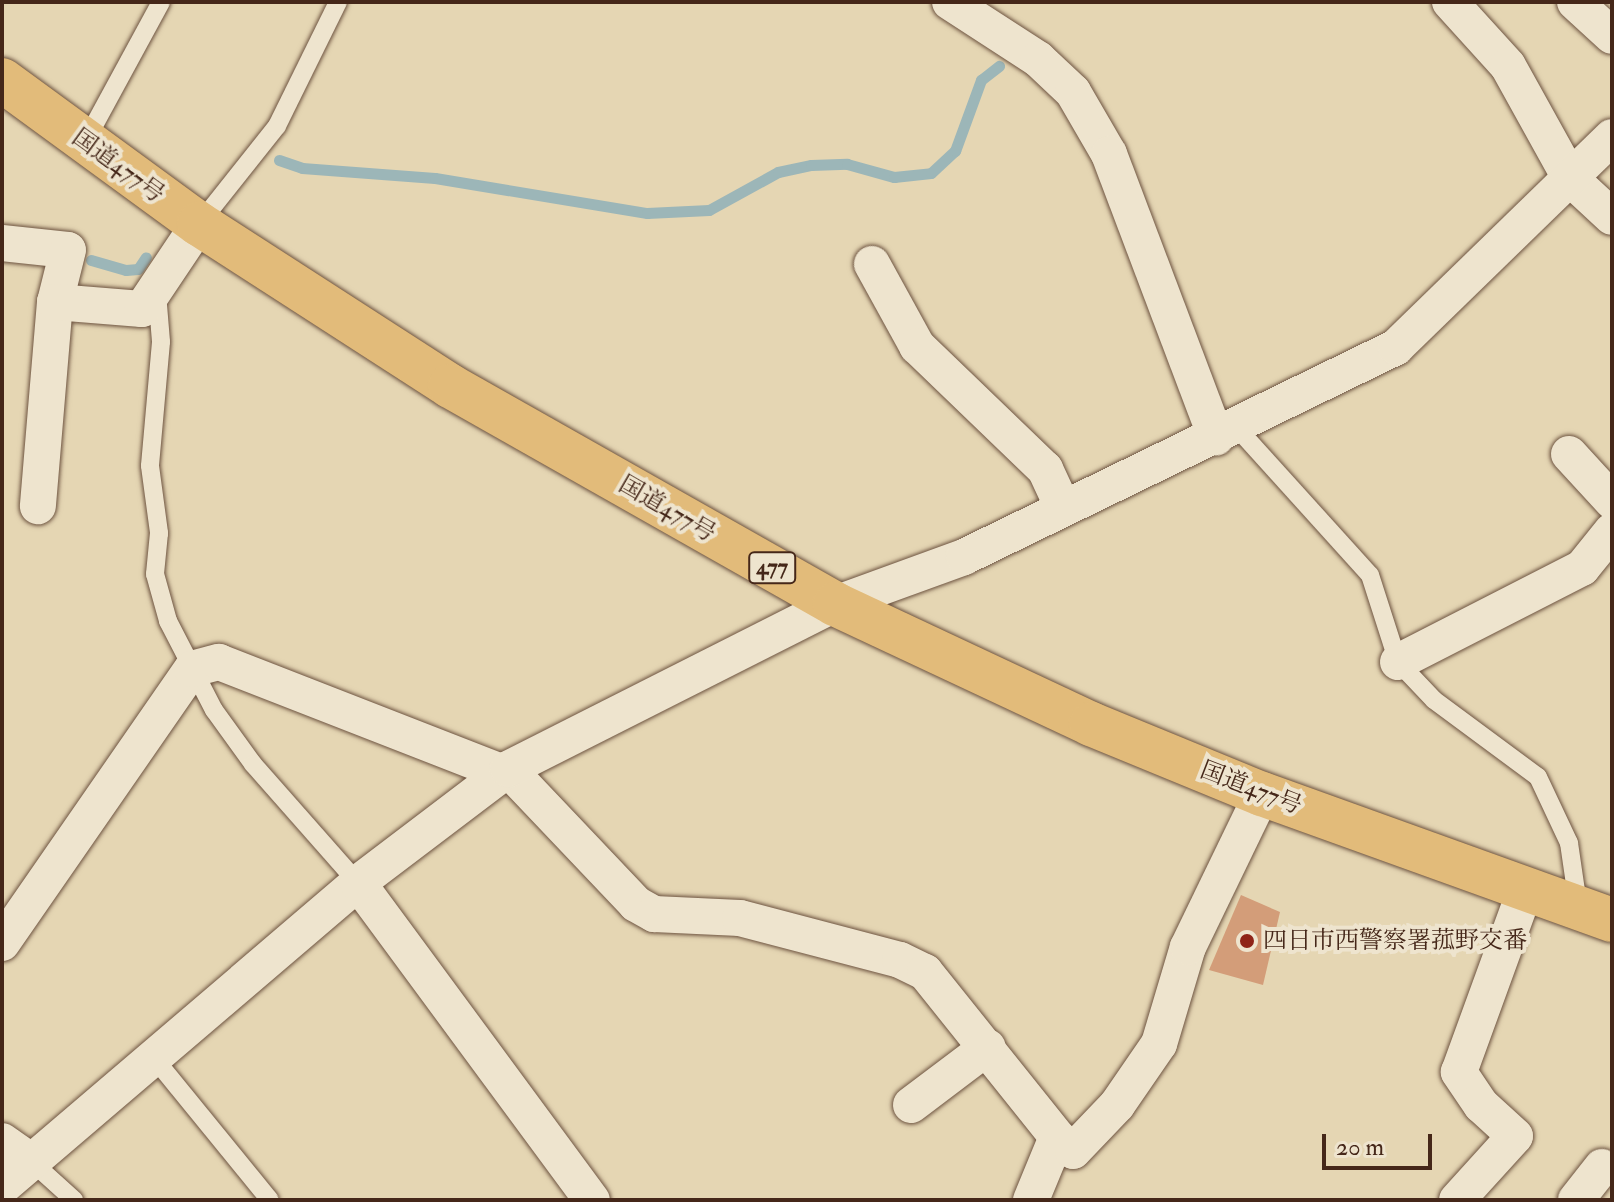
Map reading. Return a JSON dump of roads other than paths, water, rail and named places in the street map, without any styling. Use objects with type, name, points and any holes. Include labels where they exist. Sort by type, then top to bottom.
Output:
[{"type":"highway","name":"国道477号","points":[[2,80],[199,224],[450,386],[835,604],[1091,724],[1262,794],[1595,914]]},
{"type":"street","points":[[950,2],[1038,59],[1073,92],[1109,154],[1227,432]]},
{"type":"street","points":[[1450,2],[1508,66],[1570,178],[1612,217]]},
{"type":"street","points":[[1575,2],[1612,36]]},
{"type":"street","points":[[2,1187],[358,883],[505,771],[835,604],[964,557],[1227,432],[1396,347],[1612,137]]},
{"type":"street","points":[[55,302],[142,309],[157,292],[199,224]]},
{"type":"street","points":[[2,243],[68,250],[55,302],[38,506]]},
{"type":"street","points":[[872,264],[917,346],[1045,469],[1063,508]]},
{"type":"street","points":[[1569,454],[1612,501]]},
{"type":"street","points":[[1398,662],[1582,568],[1612,531]]},
{"type":"street","points":[[2,943],[192,669],[219,662],[505,771],[636,904],[654,914],[690,919],[740,918],[900,960],[942,988],[1057,1137],[1073,1151],[1117,1105],[1159,1044],[1188,947],[1262,794]]},
{"type":"street","points":[[358,883],[592,1200]]},
{"type":"street","points":[[1457,1200],[1515,1136],[1481,1105],[1459,1072],[1525,891]]},
{"type":"street","points":[[911,1105],[988,1047]]},
{"type":"street","points":[[1003,1200],[1036,1188],[1057,1137]]},
{"type":"street","points":[[2,1141],[32,1162]]},
{"type":"street","points":[[1576,1200],[1602,1167]]},
{"type":"lane","points":[[85,142],[161,2]]},
{"type":"lane","points":[[199,224],[277,126],[338,2]]},
{"type":"lane","points":[[157,292],[161,342],[150,466],[159,533],[155,574],[168,621],[192,669],[253,764],[358,883]]},
{"type":"lane","points":[[1227,432],[1370,575],[1398,662],[1434,700],[1538,777],[1569,843],[1595,914]]},
{"type":"lane","points":[[154,1058],[270,1200]]},
{"type":"lane","points":[[32,1162],[74,1200]]},
{"type":"waterway","points":[[279,160],[302,168],[435,178],[647,213],[709,210],[778,172],[811,165],[847,164],[894,177],[931,173],[955,151],[981,80],[999,66]]},
{"type":"waterway","points":[[91,260],[126,270],[138,269],[146,257]]},
{"type":"place","name":"四日市西警察署菰野交番","points":[[1247,941]]}]
